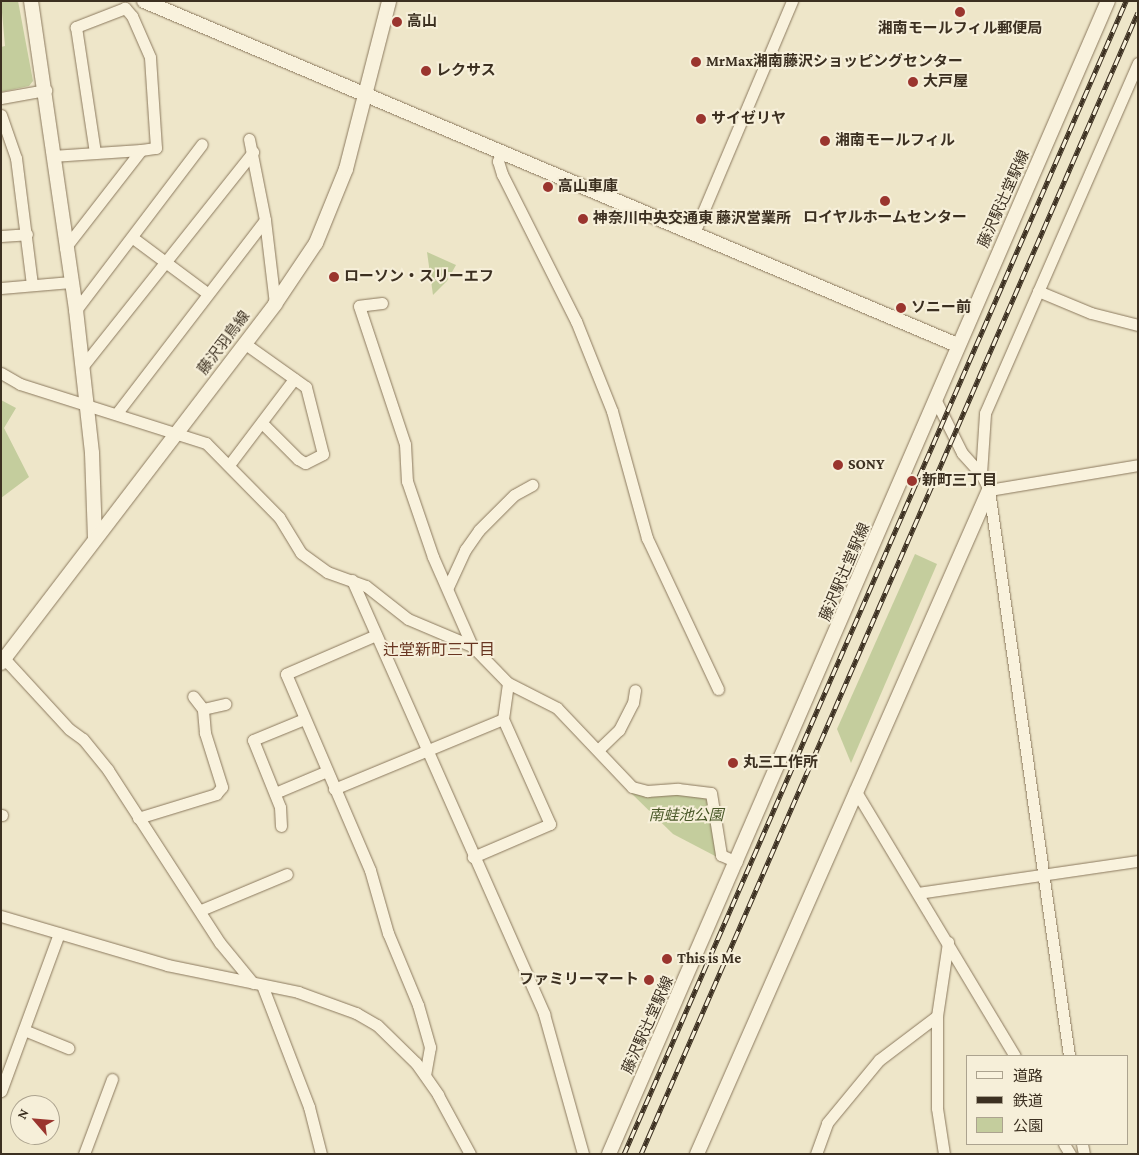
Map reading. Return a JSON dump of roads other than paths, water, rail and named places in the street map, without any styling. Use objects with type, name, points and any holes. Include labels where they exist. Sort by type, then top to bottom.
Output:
[{"type":"street","points":[[31,1],[46,90],[52,156],[76,310],[92,453],[95,539]]},
{"type":"street","points":[[144,1],[957,345]]},
{"type":"street","name":"藤沢羽鳥線","points":[[2,659],[275,304],[316,242],[330,214],[346,169],[389,1]]},
{"type":"street","points":[[694,233],[792,1]]},
{"type":"street","name":"藤沢駅辻堂駅線","points":[[609,1154],[876,543],[957,345],[1108,1]]},
{"type":"street","points":[[52,156],[141,150],[156,148],[150,57],[132,16],[120,8],[76,27],[94,153]]},
{"type":"street","points":[[981,474],[985,413],[1138,63]]},
{"type":"street","points":[[1,98],[46,90]]},
{"type":"street","points":[[1,116],[13,143],[27,234],[32,285]]},
{"type":"street","points":[[249,139],[265,220],[275,304]]},
{"type":"street","points":[[76,310],[133,238],[202,144]]},
{"type":"street","points":[[65,248],[141,150]]},
{"type":"street","points":[[502,151],[498,161],[502,174],[576,322],[612,411],[647,538],[718,689]]},
{"type":"street","points":[[82,368],[253,152]]},
{"type":"street","points":[[117,413],[207,293],[265,220]]},
{"type":"street","points":[[1,236],[27,234]]},
{"type":"street","points":[[133,238],[207,293]]},
{"type":"street","points":[[1,288],[71,282]]},
{"type":"street","points":[[1038,291],[1091,313],[1138,324]]},
{"type":"street","points":[[382,303],[359,306],[405,444],[407,481],[433,557],[448,587],[472,646],[508,683],[549,701],[632,787],[647,791],[678,789],[711,793],[721,855],[737,862]]},
{"type":"street","points":[[244,343],[306,387],[323,454],[306,463],[298,459],[262,423]]},
{"type":"street","points":[[1,372],[20,384],[86,403],[206,443],[230,464],[279,517],[301,553],[327,572],[352,580],[377,594],[408,619],[472,646]]},
{"type":"street","points":[[230,464],[294,379]]},
{"type":"street","points":[[935,399],[962,453],[981,474],[989,490],[1069,1055]]},
{"type":"street","points":[[989,490],[1138,465]]},
{"type":"street","points":[[448,587],[465,550],[479,530],[514,495],[532,485]]},
{"type":"street","points":[[697,1154],[855,790],[989,490]]},
{"type":"street","points":[[352,580],[544,1014],[583,1154]]},
{"type":"street","points":[[376,635],[286,674],[375,883],[388,933],[418,1005],[430,1047],[425,1075]]},
{"type":"street","points":[[2,659],[69,729],[83,739],[108,770],[220,943],[257,984],[309,1107],[321,1154]]},
{"type":"street","points":[[473,857],[550,824],[503,719],[508,683]]},
{"type":"street","points":[[598,750],[619,730],[633,702],[635,690]]},
{"type":"street","points":[[138,818],[216,794],[222,787],[205,733],[203,709],[193,696]]},
{"type":"street","points":[[203,709],[225,704]]},
{"type":"street","points":[[281,826],[280,807],[253,740],[304,719]]},
{"type":"street","points":[[334,788],[425,748],[503,719]]},
{"type":"street","points":[[275,793],[327,772]]},
{"type":"street","points":[[855,790],[1014,1055]]},
{"type":"street","points":[[918,893],[1138,860]]},
{"type":"street","points":[[200,910],[287,874]]},
{"type":"street","points":[[1,916],[167,965],[316,997],[356,1013],[397,1042],[425,1075],[470,1154]]},
{"type":"street","points":[[1,1091],[59,933]]},
{"type":"street","points":[[944,1154],[938,1108],[937,1016],[948,942]]},
{"type":"street","points":[[816,1154],[828,1123],[879,1060],[937,1016]]},
{"type":"street","points":[[24,1030],[68,1048]]},
{"type":"street","points":[[84,1154],[112,1079]]},
{"type":"railway","points":[[624,1154],[1126,1]]},
{"type":"railway","points":[[641,1154],[1138,12]]},
{"type":"place","name":"湘南モールフィル郵便局","points":[[960,12]]},
{"type":"place","name":"高山","points":[[397,22]]},
{"type":"place","name":"MrMax湘南藤沢ショッピングセンター","points":[[696,62]]},
{"type":"place","name":"レクサス","points":[[426,71]]},
{"type":"place","name":"大戸屋","points":[[913,82]]},
{"type":"place","name":"サイゼリヤ","points":[[701,119]]},
{"type":"place","name":"湘南モールフィル","points":[[825,141]]},
{"type":"place","name":"高山車庫","points":[[548,187]]},
{"type":"place","name":"ロイヤルホームセンター","points":[[885,201]]},
{"type":"place","name":"神奈川中央交通東 藤沢営業所","points":[[583,219]]},
{"type":"place","name":"ローソン・スリーエフ","points":[[334,277]]},
{"type":"place","name":"ソニー前","points":[[901,308]]},
{"type":"place","name":"SONY","points":[[838,465]]},
{"type":"place","name":"新町三丁目","points":[[912,481]]},
{"type":"place","name":"丸三工作所","points":[[733,763]]},
{"type":"place","name":"This is Me","points":[[667,959]]},
{"type":"place","name":"ファミリーマート","points":[[649,980]]},
{"type":"district","name":"辻堂新町三丁目","points":[[439,650]]},
{"type":"park label","name":"南蛙池公園","points":[[686,816]]}]
